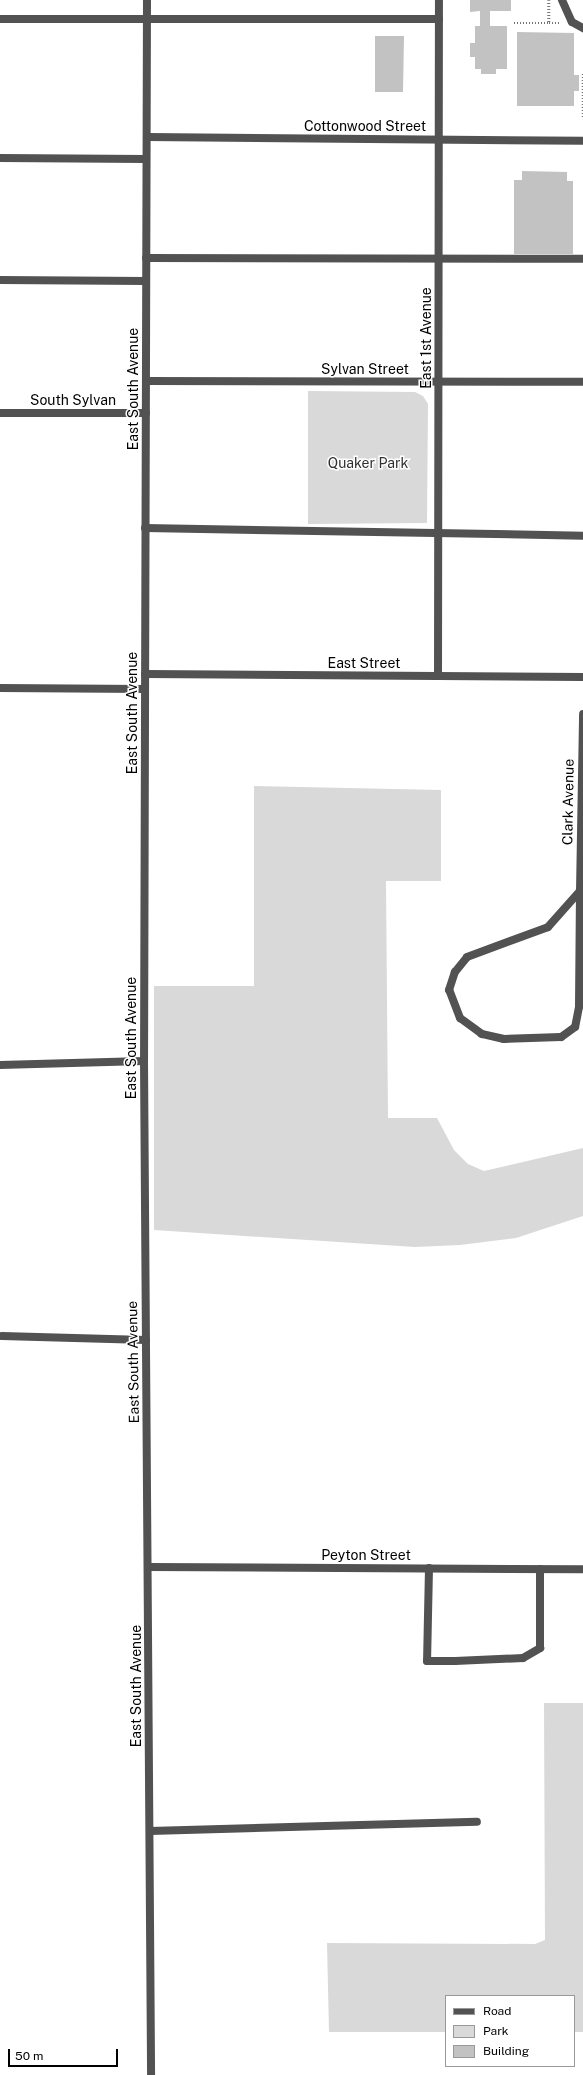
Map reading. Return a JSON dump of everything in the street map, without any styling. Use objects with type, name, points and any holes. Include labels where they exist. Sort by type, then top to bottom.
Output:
[{"type":"street","name":"East South Avenue","points":[[147,0],[144,1061],[151,2075]]},
{"type":"street","name":"East 1st Avenue","points":[[438,676],[439,0]]},
{"type":"street","points":[[562,0],[572,22],[583,28]]},
{"type":"street","points":[[0,19],[439,19]]},
{"type":"street","name":"Cottonwood Street","points":[[147,136],[583,140]]},
{"type":"street","points":[[0,158],[146,159]]},
{"type":"street","points":[[146,258],[583,260]]},
{"type":"street","points":[[0,280],[146,281]]},
{"type":"street","name":"Sylvan Street","points":[[146,381],[583,382]]},
{"type":"street","name":"South Sylvan","points":[[0,413],[146,413]]},
{"type":"street","points":[[145,528],[438,535],[583,536]]},
{"type":"street","name":"East Street","points":[[145,674],[583,677]]},
{"type":"street","points":[[0,688],[144,689]]},
{"type":"street","name":"Clark Avenue","points":[[580,891],[548,926],[467,957],[455,972],[449,990],[460,1018],[482,1034],[504,1039],[561,1037],[575,1027],[579,1007],[583,714]]},
{"type":"street","points":[[0,1065],[144,1061]]},
{"type":"street","points":[[2,1336],[146,1340]]},
{"type":"street","name":"Peyton Street","points":[[148,1567],[583,1569]]},
{"type":"street","points":[[429,1568],[427,1661],[523,1658],[540,1648],[540,1569]]},
{"type":"street","points":[[150,1831],[478,1822]]},
{"type":"path","points":[[514,23],[549,23]]},
{"type":"path","points":[[583,72],[583,116]]},
{"type":"green space","name":"Quaker Park","points":[[308,391],[415,392],[423,396],[428,404],[427,523],[308,524]]},
{"type":"green space","points":[[254,786],[441,790],[441,881],[386,881],[388,1118],[437,1118],[454,1150],[468,1164],[484,1171],[583,1148],[583,1216],[516,1238],[460,1245],[415,1247],[154,1230],[154,986],[254,986]]},
{"type":"green space","points":[[544,1703],[583,1703],[583,2032],[575,2032],[575,1995],[445,1995],[445,2032],[329,2032],[327,1943],[535,1944],[545,1940]]},
{"type":"building","points":[[470,0],[511,0],[511,11],[490,11],[490,26],[507,26],[507,69],[496,69],[496,74],[481,74],[481,69],[475,69],[475,57],[470,57],[470,43],[475,43],[475,26],[480,26],[480,11],[470,12]]},
{"type":"building","points":[[517,32],[574,33],[574,75],[579,75],[579,91],[574,91],[574,106],[517,106]]},
{"type":"building","points":[[375,36],[404,36],[403,92],[375,92]]},
{"type":"building","points":[[522,171],[567,172],[567,181],[573,181],[573,254],[514,254],[514,180],[522,180]]}]
